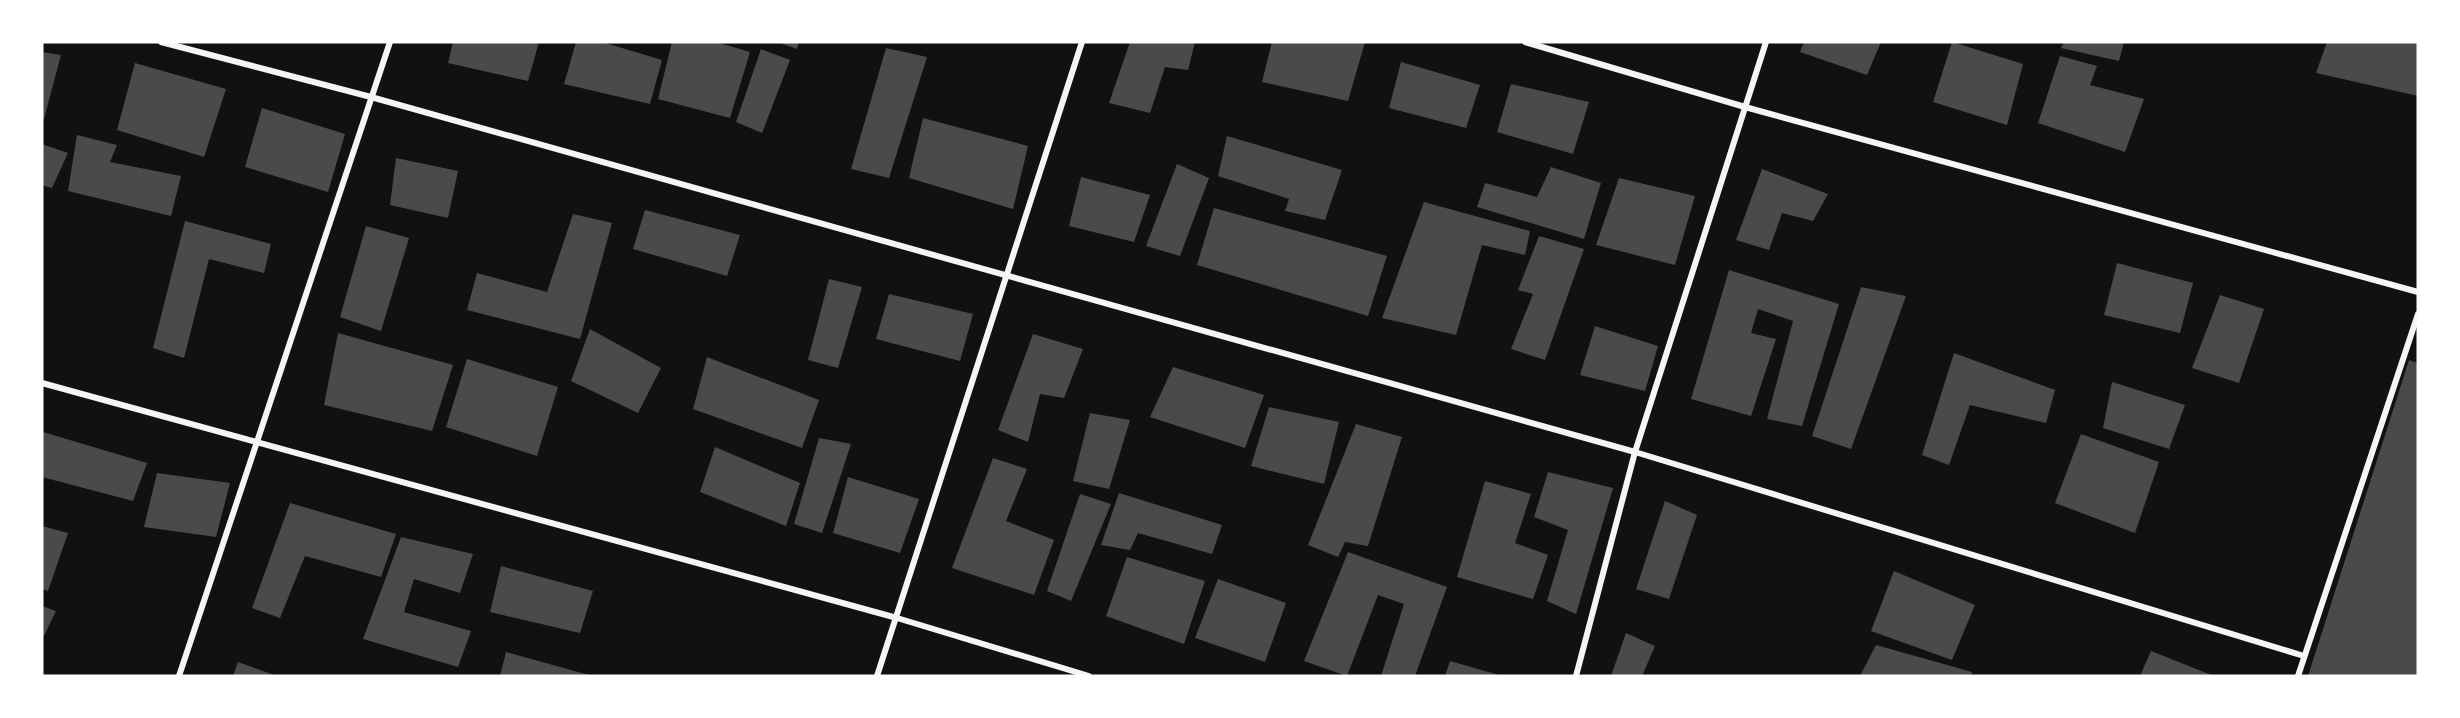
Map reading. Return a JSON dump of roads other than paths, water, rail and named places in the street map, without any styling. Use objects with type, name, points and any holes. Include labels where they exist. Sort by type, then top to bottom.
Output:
[{"type":"street","points":[[161,42],[371,97],[1635,452],[2304,656]]},
{"type":"street","points":[[179,676],[390,42]]},
{"type":"street","points":[[877,676],[1082,42]]},
{"type":"street","points":[[1525,42],[1745,107],[2418,292]]},
{"type":"street","points":[[1576,676],[1635,452],[1766,42]]},
{"type":"street","points":[[2298,676],[2418,314]]},
{"type":"street","points":[[42,383],[897,618],[1089,676]]}]
